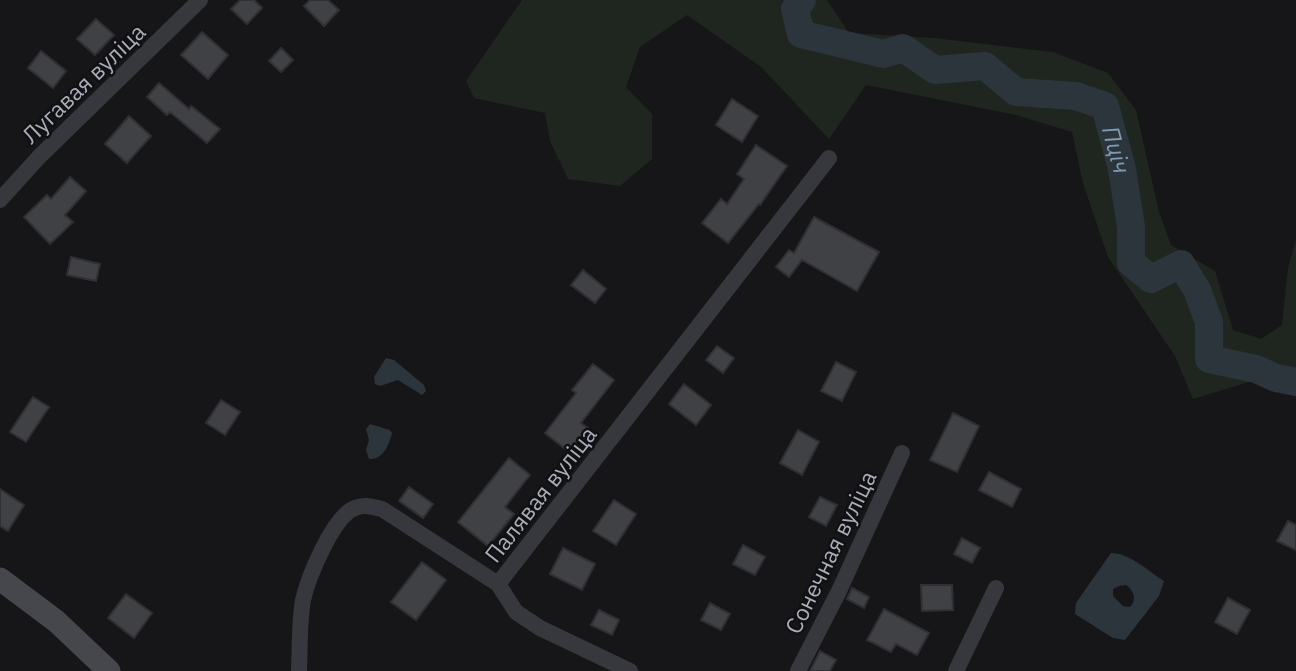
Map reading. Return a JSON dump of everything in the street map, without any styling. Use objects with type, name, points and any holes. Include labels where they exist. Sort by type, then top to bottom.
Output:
[{"type":"main road","points":[[0,579],[56,621],[109,671]]},
{"type":"street","name":"Лугавая вуліца","points":[[0,200],[39,157],[200,0]]},
{"type":"street","name":"Палявая вуліца","points":[[299,671],[303,599],[320,554],[341,519],[352,509],[366,505],[382,509],[498,584],[829,158]]},
{"type":"street","name":"Сонечная вуліца","points":[[797,671],[839,591],[902,453]]},
{"type":"street","points":[[498,584],[516,612],[540,628],[630,671]]},
{"type":"street","points":[[956,671],[996,588]]},
{"type":"shaded area","points":[[522,0],[827,0],[849,33],[934,38],[1053,52],[1108,73],[1136,110],[1159,212],[1171,245],[1215,271],[1233,330],[1261,339],[1282,325],[1288,268],[1296,239],[1296,387],[1259,379],[1193,399],[1175,356],[1108,257],[1083,183],[1072,132],[1016,115],[866,85],[829,139],[761,67],[687,15],[640,47],[626,87],[652,114],[652,159],[620,186],[568,179],[550,141],[545,113],[474,98],[466,81]]},
{"type":"shaded area","points":[[386,358],[394,360],[424,385],[426,391],[422,395],[398,380],[380,386],[375,384],[374,377]]},
{"type":"shaded area","points":[[370,424],[392,433],[387,447],[374,459],[369,459],[366,450],[369,440],[366,429]]},
{"type":"shaded area","points":[[1111,553],[1132,559],[1164,581],[1159,596],[1125,640],[1113,638],[1075,614],[1076,603]],"holes":[[[1126,585],[1134,598],[1130,607],[1123,606],[1113,596],[1113,589]]]},
{"type":"building","points":[[240,0],[254,0],[262,8],[247,24],[231,9]]},
{"type":"building","points":[[310,0],[328,0],[339,10],[324,26],[304,6]]},
{"type":"building","points":[[96,19],[114,35],[95,55],[77,39]]},
{"type":"building","points":[[202,32],[228,55],[208,79],[181,55]]},
{"type":"building","points":[[281,48],[293,60],[281,72],[269,61]]},
{"type":"building","points":[[41,51],[66,71],[53,88],[28,68]]},
{"type":"building","points":[[159,83],[189,109],[191,106],[220,129],[207,143],[170,112],[167,115],[147,97]]},
{"type":"building","points":[[732,99],[758,116],[742,142],[716,125]]},
{"type":"building","points":[[129,116],[151,136],[127,163],[105,144]]},
{"type":"building","points":[[756,145],[787,166],[760,205],[728,243],[702,223],[721,199],[727,204],[744,179],[737,174]]},
{"type":"building","points":[[70,177],[86,191],[65,215],[73,222],[50,244],[24,217],[47,195],[51,199]]},
{"type":"building","points":[[814,217],[879,252],[857,291],[802,260],[789,277],[776,267],[789,250],[794,253]]},
{"type":"building","points":[[71,257],[100,264],[96,281],[67,275]]},
{"type":"building","points":[[583,270],[606,289],[595,303],[571,285]]},
{"type":"building","points":[[717,346],[734,358],[723,373],[706,360]]},
{"type":"building","points":[[836,362],[856,372],[842,401],[821,391]]},
{"type":"building","points":[[593,364],[614,380],[581,423],[588,428],[569,452],[545,433],[576,393],[572,390]]},
{"type":"building","points":[[684,384],[711,405],[696,425],[669,404]]},
{"type":"building","points":[[33,397],[49,407],[26,442],[10,432]]},
{"type":"building","points":[[221,400],[240,412],[225,435],[206,423]]},
{"type":"building","points":[[953,413],[979,426],[957,472],[930,460]]},
{"type":"building","points":[[798,430],[819,442],[802,475],[780,463]]},
{"type":"building","points":[[509,458],[530,475],[505,507],[514,514],[488,546],[458,522]]},
{"type":"building","points":[[989,472],[1021,489],[1012,507],[979,490]]},
{"type":"building","points":[[409,487],[433,504],[423,518],[399,501]]},
{"type":"building","points":[[0,489],[24,505],[8,531],[0,526]]},
{"type":"building","points":[[820,497],[837,505],[826,526],[809,517]]},
{"type":"building","points":[[614,500],[636,514],[616,545],[593,531]]},
{"type":"building","points":[[1288,521],[1296,525],[1296,550],[1277,541]]},
{"type":"building","points":[[962,538],[980,548],[972,563],[954,554]]},
{"type":"building","points":[[743,545],[765,557],[755,575],[733,564]]},
{"type":"building","points":[[563,548],[595,564],[582,590],[550,574]]},
{"type":"building","points":[[422,562],[446,580],[416,620],[391,602]]},
{"type":"building","points":[[921,585],[952,585],[953,610],[922,611]]},
{"type":"building","points":[[852,588],[869,597],[864,608],[847,599]]},
{"type":"building","points":[[126,594],[152,613],[134,638],[108,618]]},
{"type":"building","points":[[1228,598],[1250,610],[1237,634],[1215,622]]},
{"type":"building","points":[[710,603],[730,614],[721,630],[701,620]]},
{"type":"building","points":[[884,609],[929,633],[917,655],[896,644],[891,652],[867,640]]},
{"type":"building","points":[[599,610],[619,620],[612,635],[591,625]]},
{"type":"building","points":[[820,651],[836,660],[830,671],[810,671]]},
{"type":"waterway","name":"Пціч","points":[[802,0],[795,9],[801,34],[883,54],[903,48],[935,70],[985,66],[1016,92],[1076,96],[1105,106],[1122,169],[1131,227],[1131,263],[1151,279],[1181,264],[1197,290],[1209,322],[1209,359],[1256,369],[1276,378],[1296,382]]}]
